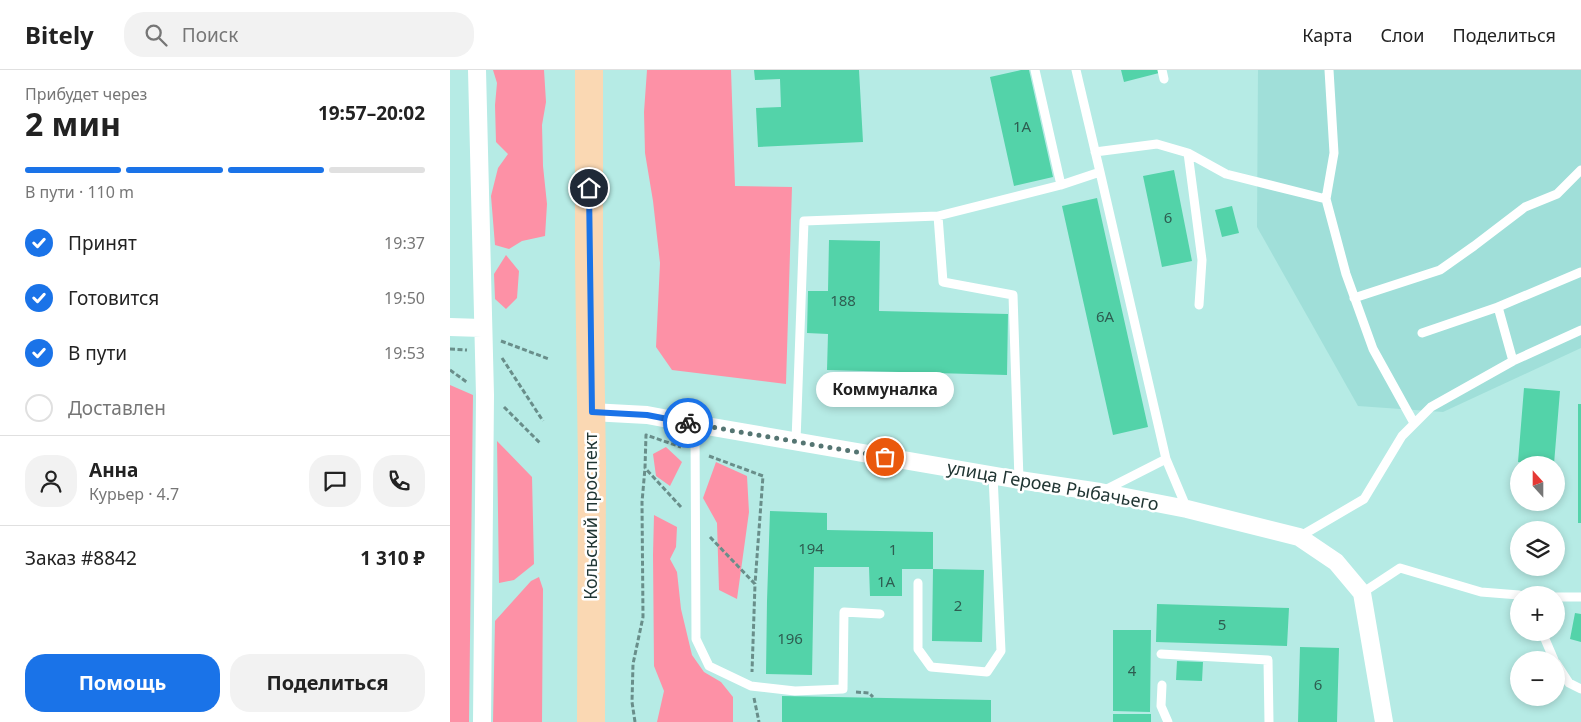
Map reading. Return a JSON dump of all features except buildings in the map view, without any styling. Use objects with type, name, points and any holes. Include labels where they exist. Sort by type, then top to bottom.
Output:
[{"type":"main road","name":"Кольский проспект","points":[[589,70],[589,262],[592,412],[591,722]]},
{"type":"street","points":[[477,70],[485,395],[482,722]]},
{"type":"street","points":[[450,327],[482,328]]},
{"type":"street","name":"улица Героев Рыбачьего","points":[[592,412],[647,415],[1019,480],[1100,492],[1187,509],[1299,537],[1336,562],[1362,594],[1384,722]]},
{"type":"lane","points":[[1035,70],[1061,186]]},
{"type":"lane","points":[[1076,70],[1166,459],[1187,509]]},
{"type":"lane","points":[[1329,70],[1334,153],[1326,199],[1346,274],[1373,349],[1414,423]]},
{"type":"lane","points":[[1095,152],[1157,144],[1188,153],[1226,174],[1326,199]]},
{"type":"lane","points":[[1188,153],[1202,260],[1200,305]]},
{"type":"lane","points":[[1354,298],[1440,270],[1474,246],[1524,206],[1557,194],[1581,170]]},
{"type":"lane","points":[[796,442],[804,222],[938,216],[1061,186],[1100,172]]},
{"type":"lane","points":[[938,216],[943,282],[1013,295],[1019,480]]},
{"type":"lane","points":[[1422,333],[1498,307],[1581,272]]},
{"type":"lane","points":[[1498,307],[1512,361]]},
{"type":"lane","points":[[1299,537],[1364,499],[1402,436],[1431,407],[1512,361],[1581,330]]},
{"type":"lane","points":[[695,424],[696,639],[709,666],[751,686],[795,691],[843,690],[844,612],[880,614]]},
{"type":"lane","points":[[1100,492],[1166,459]]},
{"type":"lane","points":[[918,583],[918,649],[931,668],[987,672],[1001,651],[993,475]]},
{"type":"lane","points":[[1362,594],[1400,568],[1481,592],[1510,594]]},
{"type":"lane","points":[[1565,597],[1581,597]]},
{"type":"lane","points":[[1161,654],[1268,660],[1269,722]]},
{"type":"lane","points":[[1565,677],[1569,683],[1581,689]]},
{"type":"lane","points":[[1162,685],[1161,706],[1168,722]]},
{"type":"path","points":[[498,346],[499,340],[549,359]]},
{"type":"path","points":[[450,349],[474,350]]},
{"type":"path","points":[[498,351],[543,421]]},
{"type":"path","points":[[635,722],[632,702],[633,664],[643,617],[642,502],[646,435],[763,476],[755,584],[751,686],[759,722]]},
{"type":"path","points":[[645,468],[755,584]]},
{"type":"shaded area","points":[[493,70],[544,70],[546,102],[542,125],[543,166],[547,204],[545,236],[522,241],[509,249],[495,245],[491,196],[498,168],[508,154],[496,142],[495,105],[497,83]]},
{"type":"shaded area","points":[[647,70],[731,70],[735,186],[792,187],[786,384],[672,370],[656,347],[660,263],[645,153],[644,112]]},
{"type":"shaded area","points":[[1258,70],[1581,70],[1581,348],[1443,412],[1358,406],[1257,227]]},
{"type":"shaded area","points":[[506,255],[519,271],[517,298],[506,309],[495,299],[494,274]]},
{"type":"shaded area","points":[[450,385],[473,395],[469,722],[450,722]]},
{"type":"shaded area","points":[[497,441],[532,477],[534,564],[514,580],[499,583]]},
{"type":"shaded area","points":[[666,447],[682,462],[670,486],[656,476],[653,454]]},
{"type":"shaded area","points":[[716,462],[747,476],[749,512],[737,599],[719,590],[717,523],[703,498]]},
{"type":"shaded area","points":[[654,515],[677,527],[676,547],[670,559],[677,572],[681,609],[692,655],[704,672],[721,682],[733,697],[733,722],[657,722],[664,691],[654,666]]},
{"type":"shaded area","points":[[539,577],[543,589],[542,722],[493,722],[495,621],[531,581]]},
{"type":"way so far","points":[[688,423],[885,457]]},
{"type":"place","name":"Коммуналка","points":[[885,457]]},
{"type":"route","points":[[589,188],[592,412],[647,415],[688,423]]}]
